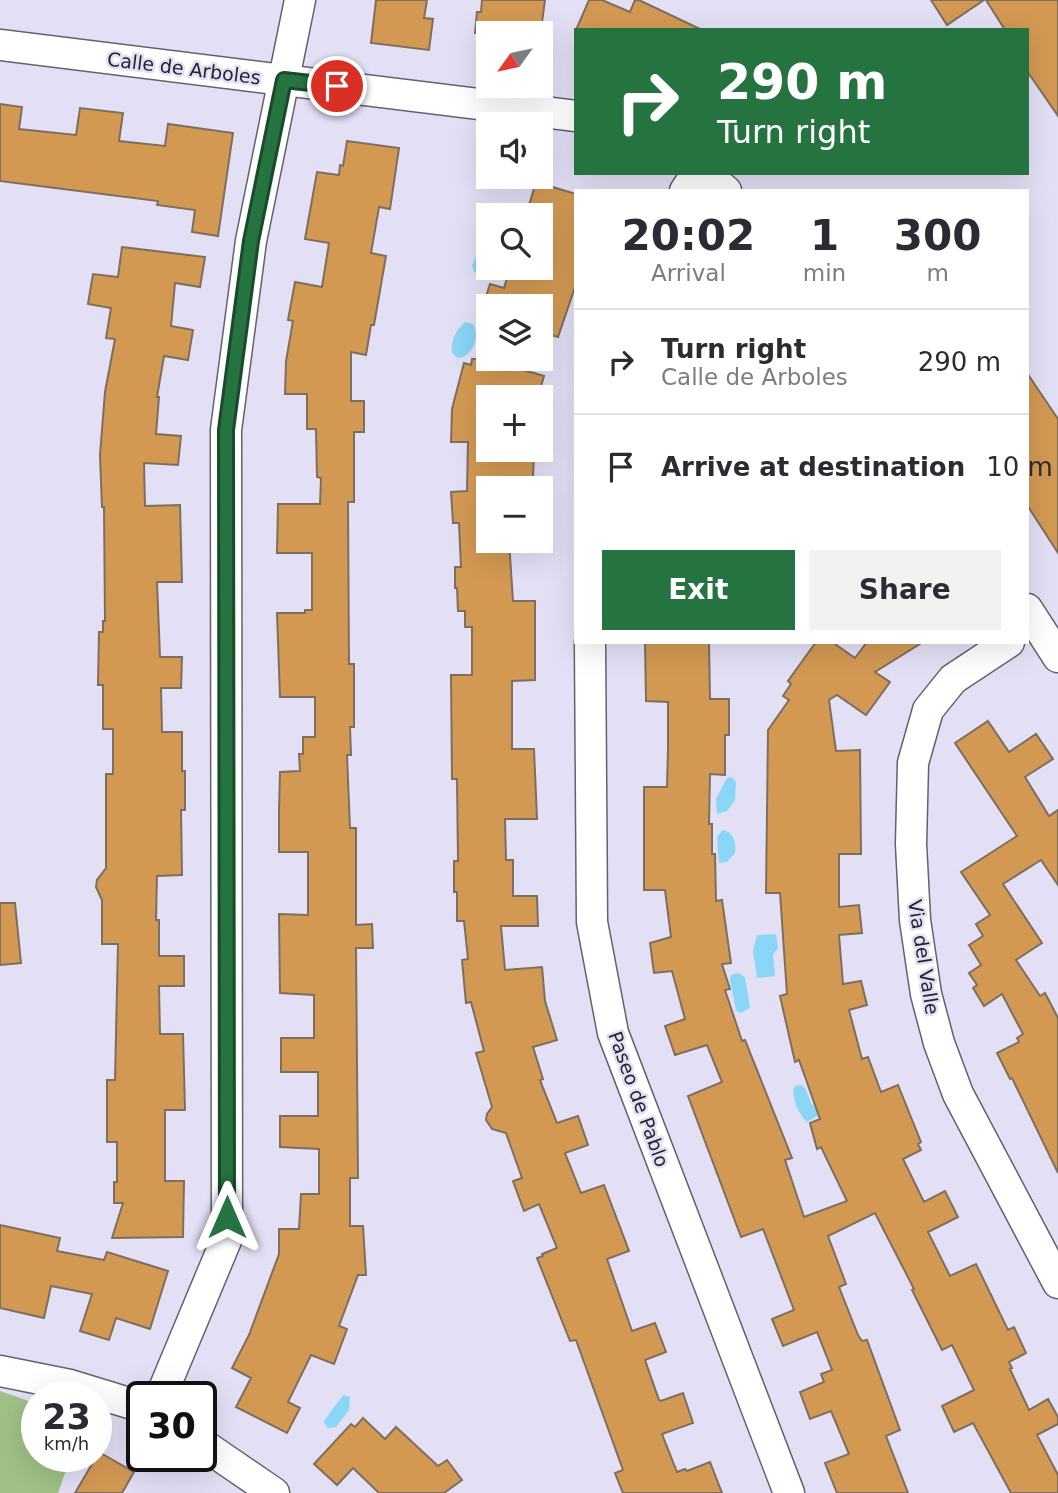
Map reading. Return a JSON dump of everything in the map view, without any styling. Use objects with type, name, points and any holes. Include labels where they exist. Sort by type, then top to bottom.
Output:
[{"type":"street","points":[[166,1381],[227,1238],[226,430],[251,241],[300,0]]},
{"type":"street","name":"Calle de Arboles","points":[[0,45],[574,116]]},
{"type":"street","points":[[707,175],[724,189]]},
{"type":"street","points":[[1030,621],[1058,657]]},
{"type":"street","name":"Paseo de Pablo","points":[[590,644],[592,922],[613,1034],[789,1493]]},
{"type":"street","name":"Via del Valle","points":[[1006,644],[953,679],[928,710],[913,763],[911,844],[915,920],[926,994],[939,1043],[958,1094],[1058,1283]]},
{"type":"street","points":[[0,1371],[70,1385],[126,1402]]},
{"type":"street","points":[[217,1454],[274,1493]]},
{"type":"green space","points":[[0,1391],[21,1398],[21,1472],[65,1472],[58,1493],[0,1493]]},
{"type":"water","points":[[476,255],[476,273],[472,266]]},
{"type":"water","points":[[463,324],[473,324],[476,334],[474,345],[468,354],[458,358],[452,353],[452,344]]},
{"type":"water","points":[[732,777],[736,782],[735,800],[727,811],[717,814],[716,799],[727,778]]},
{"type":"water","points":[[723,830],[734,838],[735,853],[727,862],[719,863],[717,837]]},
{"type":"water","points":[[776,934],[778,948],[773,954],[775,976],[757,978],[753,951],[757,935]]},
{"type":"water","points":[[738,973],[745,977],[750,1008],[740,1013],[736,1010],[730,980],[731,975]]},
{"type":"water","points":[[801,1085],[812,1105],[818,1107],[819,1115],[807,1122],[797,1108],[793,1090],[795,1086]]},
{"type":"water","points":[[343,1395],[350,1397],[349,1410],[336,1427],[327,1428],[324,1421]]},
{"type":"building","points":[[376,0],[427,0],[424,18],[433,19],[429,50],[371,43]]},
{"type":"building","points":[[482,0],[545,0],[542,21],[476,21],[477,12],[481,12]]},
{"type":"building","points":[[589,0],[602,0],[630,12],[635,0],[639,0],[698,28],[577,28]]},
{"type":"building","points":[[931,0],[984,0],[947,25]]},
{"type":"building","points":[[986,0],[1058,0],[1058,116],[1029,74],[1029,28],[1004,28]]},
{"type":"building","points":[[0,104],[22,107],[19,129],[76,135],[80,108],[123,113],[119,141],[165,146],[168,124],[233,133],[218,236],[192,232],[195,210],[157,205],[158,201],[0,181]]},
{"type":"building","points":[[347,141],[399,148],[390,209],[379,207],[371,253],[386,256],[374,325],[371,325],[366,355],[351,352],[351,401],[364,401],[364,432],[354,432],[354,502],[348,502],[349,664],[354,664],[354,727],[350,727],[351,755],[347,755],[350,828],[356,828],[356,925],[372,924],[373,948],[356,948],[358,1178],[350,1178],[350,1226],[363,1226],[366,1275],[358,1275],[339,1326],[347,1329],[334,1364],[311,1355],[288,1402],[300,1408],[287,1433],[236,1407],[251,1378],[232,1368],[249,1335],[279,1254],[279,1229],[299,1229],[301,1194],[319,1194],[319,1149],[280,1147],[280,1116],[318,1116],[318,1072],[281,1072],[281,1038],[314,1038],[314,995],[280,993],[279,914],[308,915],[308,852],[279,852],[279,810],[280,772],[300,771],[299,754],[303,754],[303,737],[315,737],[315,697],[280,697],[277,613],[305,613],[305,610],[312,610],[312,553],[277,553],[278,504],[320,504],[321,478],[317,477],[316,429],[307,429],[307,394],[285,394],[286,361],[293,321],[288,320],[295,282],[322,287],[329,243],[305,239],[317,172],[339,175]]},
{"type":"building","points":[[553,187],[574,193],[574,290],[558,337],[553,336],[553,294],[487,294],[490,284],[504,288],[506,280],[553,280],[553,203],[530,203],[534,189]]},
{"type":"building","points":[[122,247],[205,257],[200,287],[175,283],[171,326],[193,330],[188,360],[164,356],[157,397],[156,434],[181,436],[178,465],[144,463],[145,506],[180,505],[182,582],[157,582],[160,657],[182,657],[181,688],[161,688],[162,732],[182,732],[185,810],[181,810],[182,875],[157,876],[156,920],[159,920],[159,956],[184,956],[184,986],[159,986],[160,1034],[183,1034],[185,1110],[165,1110],[165,1181],[184,1181],[183,1237],[112,1238],[123,1203],[114,1203],[117,1142],[107,1142],[107,1080],[115,1080],[118,944],[102,944],[102,900],[96,887],[97,880],[106,868],[106,774],[113,774],[113,729],[103,729],[103,685],[98,685],[99,632],[103,632],[105,621],[104,507],[100,455],[105,392],[115,339],[106,338],[111,308],[88,304],[93,274],[118,277]]},
{"type":"building","points":[[472,359],[476,359],[476,371],[527,371],[544,376],[541,385],[476,385],[476,462],[534,462],[533,476],[476,476],[476,553],[510,553],[513,601],[535,601],[535,680],[512,681],[512,749],[534,749],[537,819],[505,819],[506,860],[513,860],[513,896],[537,896],[538,926],[501,926],[505,970],[542,967],[545,1001],[557,1040],[533,1047],[543,1079],[540,1080],[557,1123],[578,1116],[588,1145],[565,1153],[581,1193],[604,1185],[629,1251],[607,1259],[632,1331],[655,1323],[666,1352],[645,1360],[659,1400],[683,1393],[693,1423],[662,1434],[677,1472],[710,1462],[722,1493],[623,1493],[615,1473],[623,1470],[576,1340],[570,1341],[537,1258],[557,1248],[539,1204],[524,1211],[513,1181],[522,1178],[506,1133],[492,1129],[486,1120],[492,1107],[476,1053],[484,1051],[471,1002],[466,1003],[462,960],[468,959],[464,921],[457,921],[457,892],[454,892],[454,861],[458,861],[457,779],[452,779],[451,675],[472,675],[472,627],[465,627],[465,611],[458,611],[455,588],[455,567],[461,567],[459,523],[453,523],[451,492],[467,491],[468,442],[451,442],[452,409],[464,363],[471,365]]},
{"type":"building","points":[[1029,376],[1058,419],[1058,553],[1029,508]]},
{"type":"building","points":[[645,644],[709,644],[710,699],[729,699],[729,735],[725,735],[725,775],[710,774],[709,824],[712,824],[712,854],[715,854],[716,901],[722,900],[731,963],[722,964],[730,989],[725,990],[742,1041],[745,1040],[792,1158],[785,1160],[804,1217],[847,1201],[821,1147],[817,1149],[810,1123],[820,1119],[799,1060],[795,1062],[780,996],[787,994],[780,893],[766,893],[768,730],[789,700],[783,696],[791,684],[788,681],[815,644],[835,644],[855,658],[866,644],[920,644],[875,672],[890,682],[866,715],[837,695],[829,700],[836,751],[860,750],[861,854],[839,854],[839,907],[859,905],[862,933],[839,935],[843,984],[861,981],[867,1005],[849,1010],[862,1059],[868,1057],[881,1092],[898,1085],[921,1142],[918,1144],[921,1150],[903,1159],[924,1202],[945,1191],[958,1217],[928,1232],[950,1276],[976,1264],[1008,1330],[1014,1327],[1026,1353],[1009,1362],[1029,1410],[1048,1399],[1058,1417],[1058,1424],[1037,1435],[1058,1475],[1058,1493],[1011,1493],[973,1423],[954,1432],[942,1406],[974,1390],[952,1345],[942,1350],[875,1213],[828,1236],[846,1284],[839,1287],[858,1335],[862,1341],[867,1340],[900,1430],[886,1436],[908,1493],[837,1493],[825,1463],[849,1454],[831,1411],[810,1419],[800,1392],[824,1382],[821,1374],[832,1370],[817,1332],[783,1346],[772,1319],[794,1310],[763,1229],[741,1237],[688,1096],[722,1082],[707,1045],[675,1055],[665,1026],[685,1019],[672,971],[654,973],[650,943],[671,937],[665,890],[644,890],[644,787],[667,787],[668,702],[646,701]]},
{"type":"building","points":[[988,721],[1009,752],[1036,734],[1053,759],[1025,777],[1049,816],[1058,810],[1058,885],[1041,860],[1003,884],[1042,943],[1016,960],[1040,996],[1045,993],[1058,1018],[1058,1173],[997,1053],[1019,1042],[1017,1038],[1023,1034],[1002,994],[984,1006],[973,988],[977,985],[969,973],[981,965],[969,945],[983,936],[976,924],[990,915],[961,872],[1017,836],[955,743]]},
{"type":"building","points":[[0,903],[15,903],[21,963],[0,965]]},
{"type":"building","points":[[0,1225],[60,1238],[57,1251],[104,1260],[107,1252],[168,1271],[150,1329],[116,1318],[109,1340],[80,1331],[92,1294],[51,1286],[44,1318],[0,1308]]},
{"type":"building","points":[[363,1418],[385,1439],[396,1427],[438,1466],[447,1460],[462,1480],[444,1493],[379,1493],[353,1468],[337,1485],[314,1464],[351,1424],[355,1427]]},
{"type":"building","points":[[112,1459],[126,1467],[126,1472],[134,1472],[122,1493],[75,1493],[87,1472],[112,1472]]},
{"type":"route","points":[[227,1217],[226,430],[251,241],[284,80],[337,86]]}]
